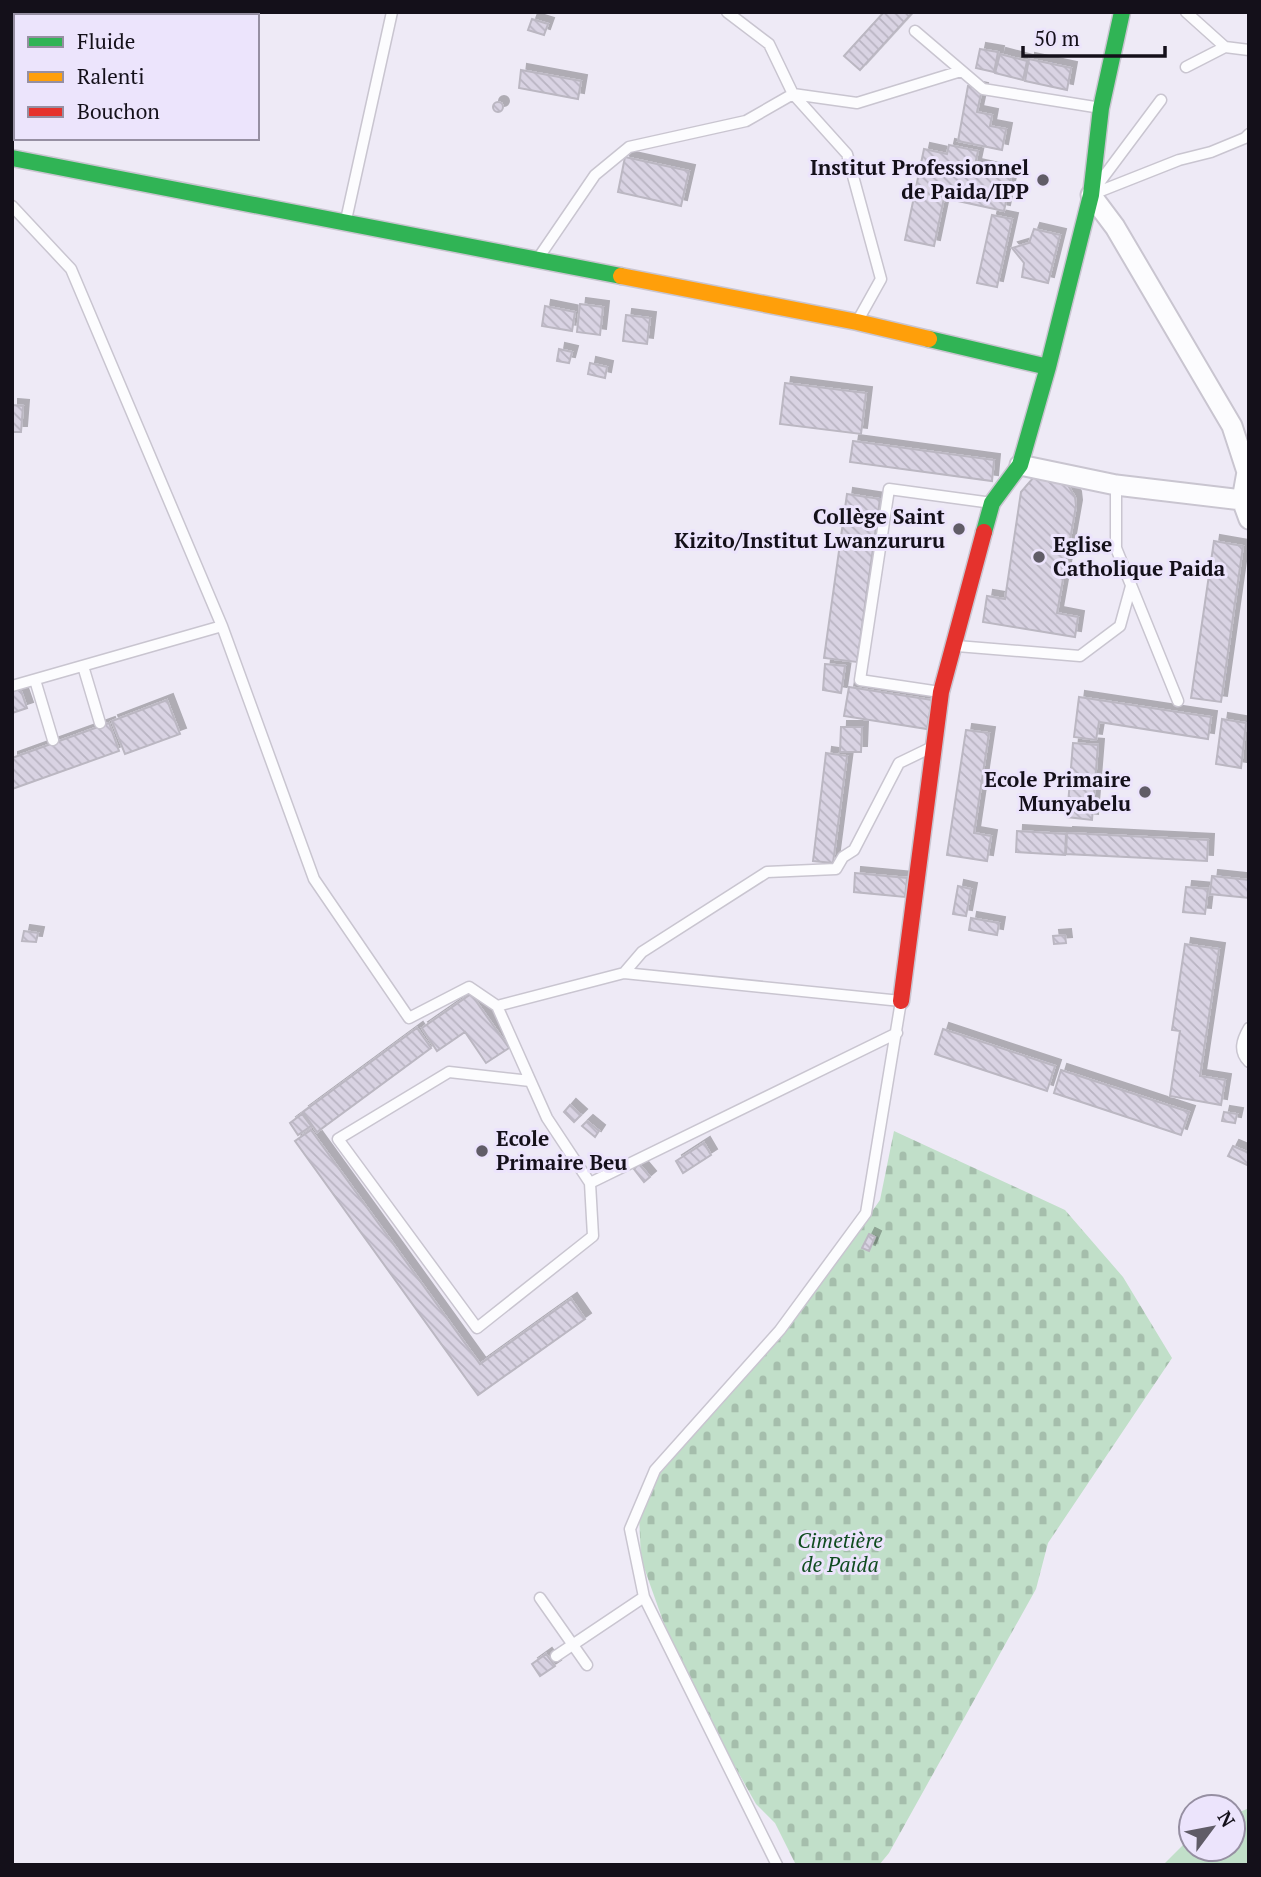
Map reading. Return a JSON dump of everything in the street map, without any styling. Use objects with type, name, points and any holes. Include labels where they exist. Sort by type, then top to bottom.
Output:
[{"type":"street","points":[[901,1001],[941,692],[992,503],[1020,465],[1048,367],[1091,195],[1101,108],[1122,12]]},
{"type":"street","points":[[12,158],[857,322],[1048,367]]},
{"type":"street","points":[[1020,465],[1245,509],[1247,472],[1232,426],[1115,227],[1091,195]]},
{"type":"lane","points":[[346,223],[392,12]]},
{"type":"lane","points":[[727,12],[769,44],[793,94],[847,154],[881,279],[857,322]]},
{"type":"lane","points":[[1186,12],[1225,47]]},
{"type":"lane","points":[[915,31],[983,89],[1101,108]]},
{"type":"lane","points":[[1186,67],[1225,47],[1249,50]]},
{"type":"lane","points":[[537,260],[595,175],[629,147],[746,121],[793,94],[857,103],[961,71]]},
{"type":"lane","points":[[1091,195],[1161,100]]},
{"type":"lane","points":[[1091,195],[1179,160],[1211,152],[1248,137]]},
{"type":"lane","points":[[12,206],[71,269],[222,626],[314,879],[409,1018],[469,987],[497,1006],[547,1118],[590,1183],[593,1236],[477,1328],[338,1139],[449,1072],[530,1081]]},
{"type":"lane","points":[[1115,485],[1116,548],[1178,701]]},
{"type":"lane","points":[[941,692],[860,680],[889,489],[992,503]]},
{"type":"lane","points":[[953,646],[1080,656],[1119,626],[1131,586]]},
{"type":"lane","points":[[12,686],[222,626]]},
{"type":"lane","points":[[83,666],[100,723]]},
{"type":"lane","points":[[35,680],[53,740]]},
{"type":"lane","points":[[624,973],[642,952],[767,872],[836,869],[843,858],[854,850],[899,763],[932,748]]},
{"type":"lane","points":[[497,1006],[624,973],[901,1001],[866,1213],[780,1330],[654,1470],[630,1529],[643,1597],[778,1865]]},
{"type":"lane","points":[[1249,1028],[1242,1041],[1243,1056],[1249,1062]]},
{"type":"lane","points":[[590,1183],[897,1033]]},
{"type":"lane","points":[[556,1656],[643,1597]]},
{"type":"lane","points":[[540,1598],[587,1665]]},
{"type":"green space","name":"Cimetière de Paida","points":[[894,1131],[1065,1210],[1123,1277],[1172,1358],[1048,1543],[1036,1589],[889,1853],[879,1865],[796,1865],[775,1823],[756,1804],[715,1731],[663,1621],[641,1559],[639,1515],[658,1476],[827,1276],[880,1200]]},
{"type":"green space","points":[[1249,1808],[1249,1865],[1163,1865],[1177,1851],[1177,1863],[1247,1863]]},
{"type":"building","points":[[884,12],[913,12],[860,70],[844,56]]},
{"type":"building","points":[[532,19],[548,24],[544,35],[528,30]]},
{"type":"building","points":[[980,49],[998,52],[994,72],[976,68]]},
{"type":"building","points":[[1000,54],[1027,61],[1023,80],[995,73]]},
{"type":"building","points":[[1029,59],[1071,68],[1067,90],[1025,81]]},
{"type":"building","points":[[521,70],[581,81],[578,99],[519,88]]},
{"type":"building","points":[[968,86],[982,89],[977,112],[992,115],[990,126],[1006,129],[1002,150],[958,141]]},
{"type":"building","points":[[498,102],[502,103],[502,111],[498,112],[494,111],[493,107],[494,103]]},
{"type":"building","points":[[949,145],[978,151],[975,165],[1012,173],[1004,211],[944,198],[934,246],[905,240],[924,149],[947,154]]},
{"type":"building","points":[[625,157],[689,171],[681,206],[618,192]]},
{"type":"building","points":[[992,215],[1012,219],[997,287],[977,283]]},
{"type":"building","points":[[1034,229],[1060,235],[1048,283],[1022,277],[1024,263],[1012,248],[1029,243]]},
{"type":"building","points":[[580,304],[603,307],[600,335],[577,332]]},
{"type":"building","points":[[545,306],[575,312],[572,331],[542,326]]},
{"type":"building","points":[[626,315],[650,318],[647,344],[623,341]]},
{"type":"building","points":[[559,349],[572,352],[569,363],[557,361]]},
{"type":"building","points":[[590,363],[607,367],[605,378],[588,374]]},
{"type":"building","points":[[785,383],[866,393],[861,434],[780,424]]},
{"type":"building","points":[[12,405],[23,406],[21,432],[12,432]]},
{"type":"building","points":[[853,441],[994,460],[992,481],[850,462]]},
{"type":"building","name":"Eglise Catholique Paida","points":[[1041,475],[1066,482],[1075,497],[1076,506],[1057,613],[1078,617],[1075,637],[983,622],[987,596],[1005,599],[1021,492],[1033,478]]},
{"type":"building","points":[[847,494],[880,499],[857,662],[824,658]]},
{"type":"building","points":[[1214,541],[1243,546],[1221,702],[1191,698]]},
{"type":"building","points":[[825,664],[845,666],[841,693],[823,690]]},
{"type":"building","points":[[849,687],[932,700],[927,729],[844,716]]},
{"type":"building","points":[[20,688],[27,708],[12,713],[12,691]]},
{"type":"building","points":[[1079,697],[1211,717],[1208,739],[1099,722],[1096,740],[1074,737]]},
{"type":"building","points":[[167,700],[180,734],[125,754],[112,721]]},
{"type":"building","points":[[1222,719],[1246,723],[1241,768],[1216,764]]},
{"type":"building","points":[[109,723],[119,751],[12,789],[12,758]]},
{"type":"building","points":[[841,727],[862,727],[861,752],[840,752]]},
{"type":"building","points":[[966,730],[989,733],[974,833],[991,836],[987,861],[947,855]]},
{"type":"building","points":[[1073,743],[1098,745],[1092,820],[1067,817]]},
{"type":"building","points":[[826,753],[847,756],[833,863],[813,861]]},
{"type":"building","points":[[1017,831],[1066,834],[1065,855],[1016,852]]},
{"type":"building","points":[[1067,833],[1208,840],[1207,861],[1066,854]]},
{"type":"building","points":[[855,873],[907,878],[905,897],[854,892]]},
{"type":"building","points":[[1212,876],[1249,880],[1249,898],[1210,894]]},
{"type":"building","points":[[958,886],[971,889],[966,916],[953,914]]},
{"type":"building","points":[[1186,887],[1208,889],[1205,914],[1183,912]]},
{"type":"building","points":[[971,918],[999,923],[997,935],[969,930]]},
{"type":"building","points":[[24,931],[38,933],[36,942],[22,941]]},
{"type":"building","points":[[1065,935],[1066,943],[1054,944],[1053,936]]},
{"type":"building","points":[[1185,944],[1219,949],[1200,1076],[1225,1080],[1221,1105],[1170,1096],[1180,1031],[1172,1030]]},
{"type":"building","points":[[471,994],[509,1048],[486,1063],[465,1032],[437,1051],[422,1028]]},
{"type":"building","points":[[417,1028],[431,1048],[317,1132],[303,1112]]},
{"type":"building","points":[[943,1029],[1055,1066],[1047,1091],[935,1054]]},
{"type":"building","points":[[1061,1070],[1189,1112],[1181,1135],[1054,1093]]},
{"type":"building","points":[[570,1105],[581,1115],[574,1122],[564,1112]]},
{"type":"building","points":[[1224,1112],[1237,1114],[1235,1123],[1222,1121]]},
{"type":"building","points":[[302,1114],[311,1126],[298,1135],[290,1123]]},
{"type":"building","points":[[587,1121],[599,1131],[595,1137],[582,1126]]},
{"type":"building","points":[[311,1130],[480,1364],[571,1299],[585,1319],[478,1395],[295,1141]]},
{"type":"building","points":[[704,1143],[711,1155],[683,1173],[676,1161]]},
{"type":"building","points":[[1233,1146],[1249,1153],[1249,1166],[1228,1156]]},
{"type":"building","points":[[639,1164],[650,1177],[644,1182],[634,1169]]},
{"type":"building","points":[[869,1234],[875,1237],[869,1251],[862,1248]]},
{"type":"building","points":[[546,1654],[555,1666],[540,1676],[532,1664]]},
{"type":"traffic: fast","points":[[984,532],[992,503],[1020,465],[1048,367],[1091,195],[1101,108],[1122,12]]},
{"type":"traffic: fast","points":[[12,158],[621,276]]},
{"type":"traffic: fast","points":[[929,339],[1048,367]]},
{"type":"traffic: slow","points":[[621,276],[857,322],[929,339]]},
{"type":"traffic: jam","points":[[901,1001],[941,692],[984,532]]},
{"type":"place","name":"Institut Professionnel de Paida/IPP","points":[[1043,180]]},
{"type":"place","name":"Collège Saint Kizito/Institut Lwanzururu","points":[[959,529]]},
{"type":"place","name":"Eglise Catholique Paida","points":[[1039,557]]},
{"type":"place","name":"Ecole Primaire Munyabelu","points":[[1145,792]]},
{"type":"place","name":"Ecole Primaire Beu","points":[[482,1151]]}]
